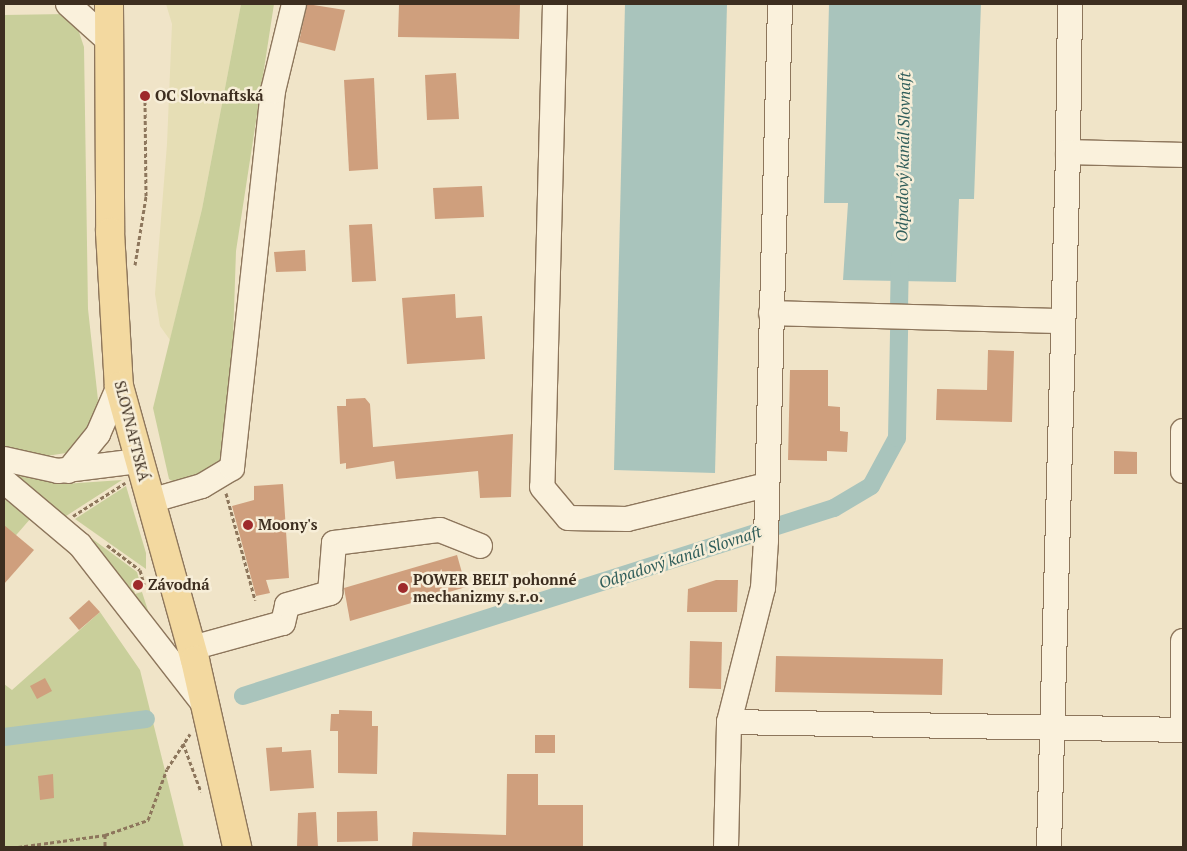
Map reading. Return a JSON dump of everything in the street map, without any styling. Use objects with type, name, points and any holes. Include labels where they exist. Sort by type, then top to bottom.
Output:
[{"type":"main road","name":"SLOVNAFTSKÁ","points":[[109,4],[110,232],[119,386],[139,467],[208,708],[237,847]]},
{"type":"street","points":[[68,4],[109,42]]},
{"type":"street","points":[[150,501],[202,486],[232,468],[273,90],[294,4]]},
{"type":"street","points":[[555,4],[542,487],[568,518],[628,519],[767,485]]},
{"type":"street","points":[[726,847],[729,722],[763,588],[780,4]]},
{"type":"street","points":[[1049,847],[1068,152],[1070,4]]},
{"type":"street","points":[[1068,152],[1183,155]]},
{"type":"street","points":[[771,313],[1063,321]]},
{"type":"street","points":[[68,471],[98,434],[119,386]]},
{"type":"street","points":[[1183,432],[1183,471]]},
{"type":"street","points":[[4,459],[42,470],[68,471],[139,467]]},
{"type":"street","points":[[4,480],[60,524],[208,708]]},
{"type":"street","points":[[192,648],[283,623],[287,605],[330,593],[334,543],[440,530],[480,546]]},
{"type":"street","points":[[729,722],[1053,726],[1183,730],[1183,641]]},
{"type":"path","points":[[134,274],[146,196],[145,96]]},
{"type":"path","points":[[60,524],[139,467]]},
{"type":"path","points":[[222,475],[255,600]]},
{"type":"path","points":[[18,847],[105,836],[148,820],[167,769],[208,708]]},
{"type":"path","points":[[183,743],[202,796]]},
{"type":"path","points":[[105,836],[105,847]]},
{"type":"shaded area","points":[[166,4],[241,4],[202,209],[170,340],[160,326],[155,294],[167,144],[172,24]]},
{"type":"green space","points":[[241,4],[274,4],[236,251],[231,399],[222,459],[183,484],[175,483],[169,479],[153,408],[202,209]]},
{"type":"green space","points":[[66,14],[77,26],[84,47],[88,309],[98,400],[93,420],[74,446],[66,453],[40,457],[4,446],[4,15]]},
{"type":"green space","points":[[15,475],[64,484],[122,480],[63,518]]},
{"type":"green space","points":[[126,486],[146,553],[146,569],[75,519]]},
{"type":"green space","points":[[4,499],[31,518],[4,549]]},
{"type":"green space","points":[[71,523],[137,572],[139,579],[132,581],[135,594],[142,592],[153,626]]},
{"type":"green space","points":[[100,612],[140,670],[184,847],[4,847],[4,684],[12,690]]},
{"type":"water","points":[[625,4],[727,4],[715,473],[614,470]]},
{"type":"water","points":[[829,4],[981,4],[974,199],[959,199],[956,282],[843,280],[848,203],[824,203]]},
{"type":"building","points":[[307,4],[345,10],[335,51],[299,42]]},
{"type":"building","points":[[399,4],[520,4],[519,39],[398,37]]},
{"type":"building","points":[[456,73],[459,119],[427,120],[425,75]]},
{"type":"building","points":[[374,78],[378,169],[349,171],[344,80]]},
{"type":"building","points":[[482,186],[484,217],[435,219],[433,188]]},
{"type":"building","points":[[372,224],[376,281],[352,282],[349,225]]},
{"type":"building","points":[[305,250],[306,271],[276,272],[274,252]]},
{"type":"building","points":[[455,294],[456,318],[482,316],[485,359],[407,364],[402,298]]},
{"type":"building","points":[[988,350],[1014,351],[1012,422],[936,420],[937,389],[987,390]]},
{"type":"building","points":[[790,370],[828,370],[828,406],[840,407],[840,431],[848,432],[847,452],[827,451],[827,461],[788,460]]},
{"type":"building","points":[[365,398],[370,404],[373,447],[513,434],[511,497],[480,498],[478,471],[396,479],[394,461],[346,469],[346,463],[340,464],[337,406],[346,406],[346,399]]},
{"type":"building","points":[[1114,451],[1137,452],[1137,474],[1114,474]]},
{"type":"building","points":[[283,484],[289,578],[266,580],[270,593],[256,596],[232,506],[254,500],[254,486]]},
{"type":"building","points":[[4,525],[34,550],[4,584]]},
{"type":"building","name":"POWER BELT pohonné mechanizmy s.r.o.","points":[[457,555],[466,587],[350,621],[344,588]]},
{"type":"building","points":[[716,580],[738,580],[737,612],[687,612],[688,589]]},
{"type":"building","points":[[89,600],[100,612],[79,630],[69,618]]},
{"type":"building","points":[[690,641],[722,642],[721,689],[689,688]]},
{"type":"building","points":[[776,656],[943,659],[942,695],[775,692]]},
{"type":"building","points":[[45,678],[52,691],[37,699],[30,686]]},
{"type":"building","points":[[339,710],[372,711],[372,726],[378,726],[377,774],[338,773],[338,731],[330,731],[331,714],[339,714]]},
{"type":"building","points":[[535,735],[555,735],[555,753],[535,753]]},
{"type":"building","points":[[282,747],[282,752],[311,750],[314,788],[270,791],[266,748]]},
{"type":"building","points":[[53,774],[54,798],[40,800],[38,776]]},
{"type":"building","points":[[507,774],[538,774],[538,805],[583,805],[583,847],[412,847],[413,832],[506,835]]},
{"type":"building","points":[[377,811],[378,841],[337,842],[337,812]]},
{"type":"building","points":[[316,812],[318,847],[297,847],[298,813]]},
{"type":"waterway","name":"Odpadový kanál Slovnaft","points":[[899,309],[900,257]]},
{"type":"waterway","name":"Odpadový kanál Slovnaft","points":[[243,696],[834,508],[871,486],[897,438],[899,330]]},
{"type":"waterway","name":"Odpadový kanál Slovnaft","points":[[4,737],[146,719]]},
{"type":"place","name":"OC Slovnaftská","points":[[145,96]]},
{"type":"place","name":"Moony's","points":[[248,525]]},
{"type":"place","name":"Závodná","points":[[138,585]]},
{"type":"place","name":"POWER BELT pohonné mechanizmy s.r.o.","points":[[403,588]]}]
